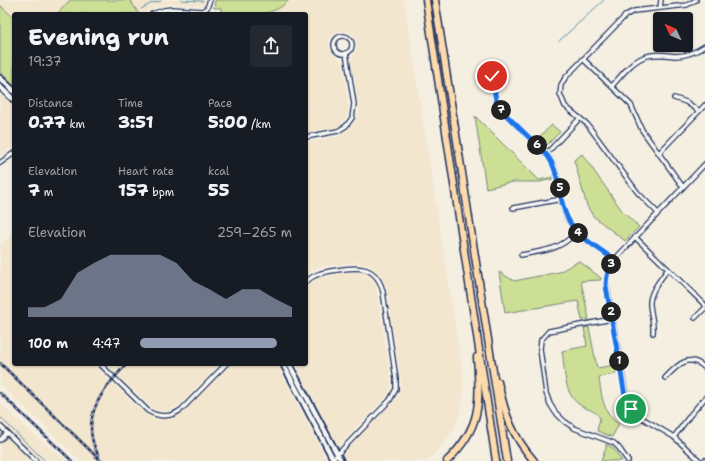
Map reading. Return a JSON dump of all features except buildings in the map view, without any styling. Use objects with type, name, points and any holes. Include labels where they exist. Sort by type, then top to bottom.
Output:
[{"type":"highway","points":[[426,0],[496,461]]},
{"type":"highway","points":[[435,0],[507,461]]},
{"type":"highway","points":[[483,309],[505,413],[517,438],[534,461]]},
{"type":"highway","points":[[447,461],[461,446],[470,431],[478,406],[479,389],[474,312]]},
{"type":"main road","points":[[0,78],[12,90]]},
{"type":"main road","points":[[0,87],[12,98]]},
{"type":"main road","points":[[283,366],[332,460]]},
{"type":"main road","points":[[290,366],[341,461]]},
{"type":"street","points":[[158,12],[172,9],[202,11],[207,8],[210,0]]},
{"type":"street","points":[[660,8],[661,0]]},
{"type":"street","points":[[658,213],[640,196],[587,124],[565,106],[560,94],[561,85],[565,78],[626,15],[634,11],[688,5],[696,0]]},
{"type":"street","points":[[341,36],[349,38],[352,43],[351,48],[346,53],[340,53],[334,46],[336,40],[341,36]]},
{"type":"street","points":[[612,86],[635,62],[644,56],[685,55],[705,46]]},
{"type":"street","points":[[308,137],[338,132],[346,126],[352,118],[354,104],[346,53]]},
{"type":"street","points":[[583,59],[631,105],[642,130],[684,187]]},
{"type":"street","points":[[492,76],[495,84],[496,100],[500,109],[546,154],[554,167],[566,217],[577,232],[614,260]]},
{"type":"street","points":[[674,98],[686,102],[699,111]]},
{"type":"street","points":[[659,153],[705,105]]},
{"type":"street","points":[[546,154],[580,118]]},
{"type":"street","points":[[0,163],[12,154]]},
{"type":"street","points":[[700,461],[674,437],[639,416],[629,405],[625,396],[606,281],[608,270],[614,260],[705,164]]},
{"type":"street","points":[[513,208],[562,199]]},
{"type":"street","points":[[520,255],[561,246],[570,240],[577,232]]},
{"type":"street","points":[[635,237],[705,307],[695,318]]},
{"type":"street","points":[[308,280],[312,276],[320,273],[354,267],[367,270],[377,278],[382,287],[397,385],[390,400],[332,460]]},
{"type":"street","points":[[653,333],[654,327],[650,300],[654,290],[668,269]]},
{"type":"street","points":[[612,319],[554,329],[548,332],[543,336],[540,345],[542,369],[547,396],[553,410],[559,417],[572,426],[616,444],[628,461]]},
{"type":"street","points":[[665,378],[678,365],[685,362],[695,362],[705,368]]},
{"type":"street","points":[[102,366],[151,413],[166,416],[178,412],[224,366]]},
{"type":"street","points":[[674,437],[705,398]]},
{"type":"street","points":[[0,426],[36,461]]},
{"type":"street","points":[[0,440],[7,433]]},
{"type":"shaded area","points":[[0,0],[205,0],[204,6],[170,3],[146,12],[12,12],[12,83],[0,71]]},
{"type":"shaded area","points":[[289,0],[404,0],[463,376],[461,411],[454,428],[444,444],[427,461],[345,461],[343,456],[343,454],[396,399],[401,387],[387,290],[381,276],[371,267],[358,262],[320,267],[308,273],[308,142],[336,137],[347,130],[354,123],[359,112],[359,108],[351,62],[357,44],[352,34],[346,31],[337,32],[329,41],[330,49],[343,63],[348,108],[348,113],[345,120],[337,127],[331,129],[308,132],[308,12],[270,12],[282,7]]},
{"type":"shaded area","points":[[0,93],[12,104],[12,148],[0,157]]},
{"type":"shaded area","points":[[12,233],[12,366],[95,366],[145,414],[154,419],[167,420],[182,413],[229,366],[278,366],[326,459],[324,461],[81,461],[0,384],[0,245]]},
{"type":"shaded area","points":[[356,272],[363,273],[370,277],[376,286],[392,385],[387,396],[339,445],[295,366],[308,366],[308,286],[320,277]]},
{"type":"shaded area","points":[[108,366],[218,366],[180,405],[164,411],[159,411],[150,406]]},
{"type":"shaded area","points":[[0,403],[36,436],[67,461],[0,461]]},
{"type":"green space","points":[[70,0],[130,0],[138,12],[59,12]]},
{"type":"green space","points":[[215,0],[289,0],[282,6],[269,12],[221,12],[221,8],[214,8]]},
{"type":"green space","points":[[0,5],[12,16],[12,84],[0,72]]},
{"type":"green space","points":[[475,116],[539,180],[553,177],[553,179],[540,182],[513,182],[486,188]]},
{"type":"green space","points":[[552,125],[560,132],[545,147],[537,139]]},
{"type":"green space","points":[[582,154],[623,212],[639,227],[625,241],[593,216],[587,206],[574,160]]},
{"type":"green space","points":[[579,261],[601,278],[601,280],[581,281],[589,319],[582,320],[578,301],[505,313],[499,272],[514,281],[559,272]]},
{"type":"green space","points":[[589,327],[597,368],[615,365],[616,374],[599,377],[602,397],[606,409],[609,415],[619,424],[612,437],[597,431],[600,418],[596,413],[583,407],[574,400],[570,394],[566,380],[562,351],[587,346],[584,328]]},
{"type":"green space","points":[[606,444],[614,449],[622,461],[601,461]]},
{"type":"waterway","points":[[181,0],[203,1]]},
{"type":"waterway","points":[[559,41],[604,0]]},
{"type":"waterway","points":[[141,9],[152,3],[161,1]]},
{"type":"waterway","points":[[0,417],[45,461]]},
{"type":"railway","points":[[0,363],[101,461]]},
{"type":"railway","points":[[99,456],[93,443],[91,430],[92,418],[96,406],[109,384],[125,366]]},
{"type":"railway","points":[[0,393],[72,461]]},
{"type":"route","points":[[492,76],[496,100],[500,109],[546,154],[552,162],[556,173],[564,211],[569,222],[577,232],[614,260],[608,270],[606,286],[625,396],[631,409]]}]
